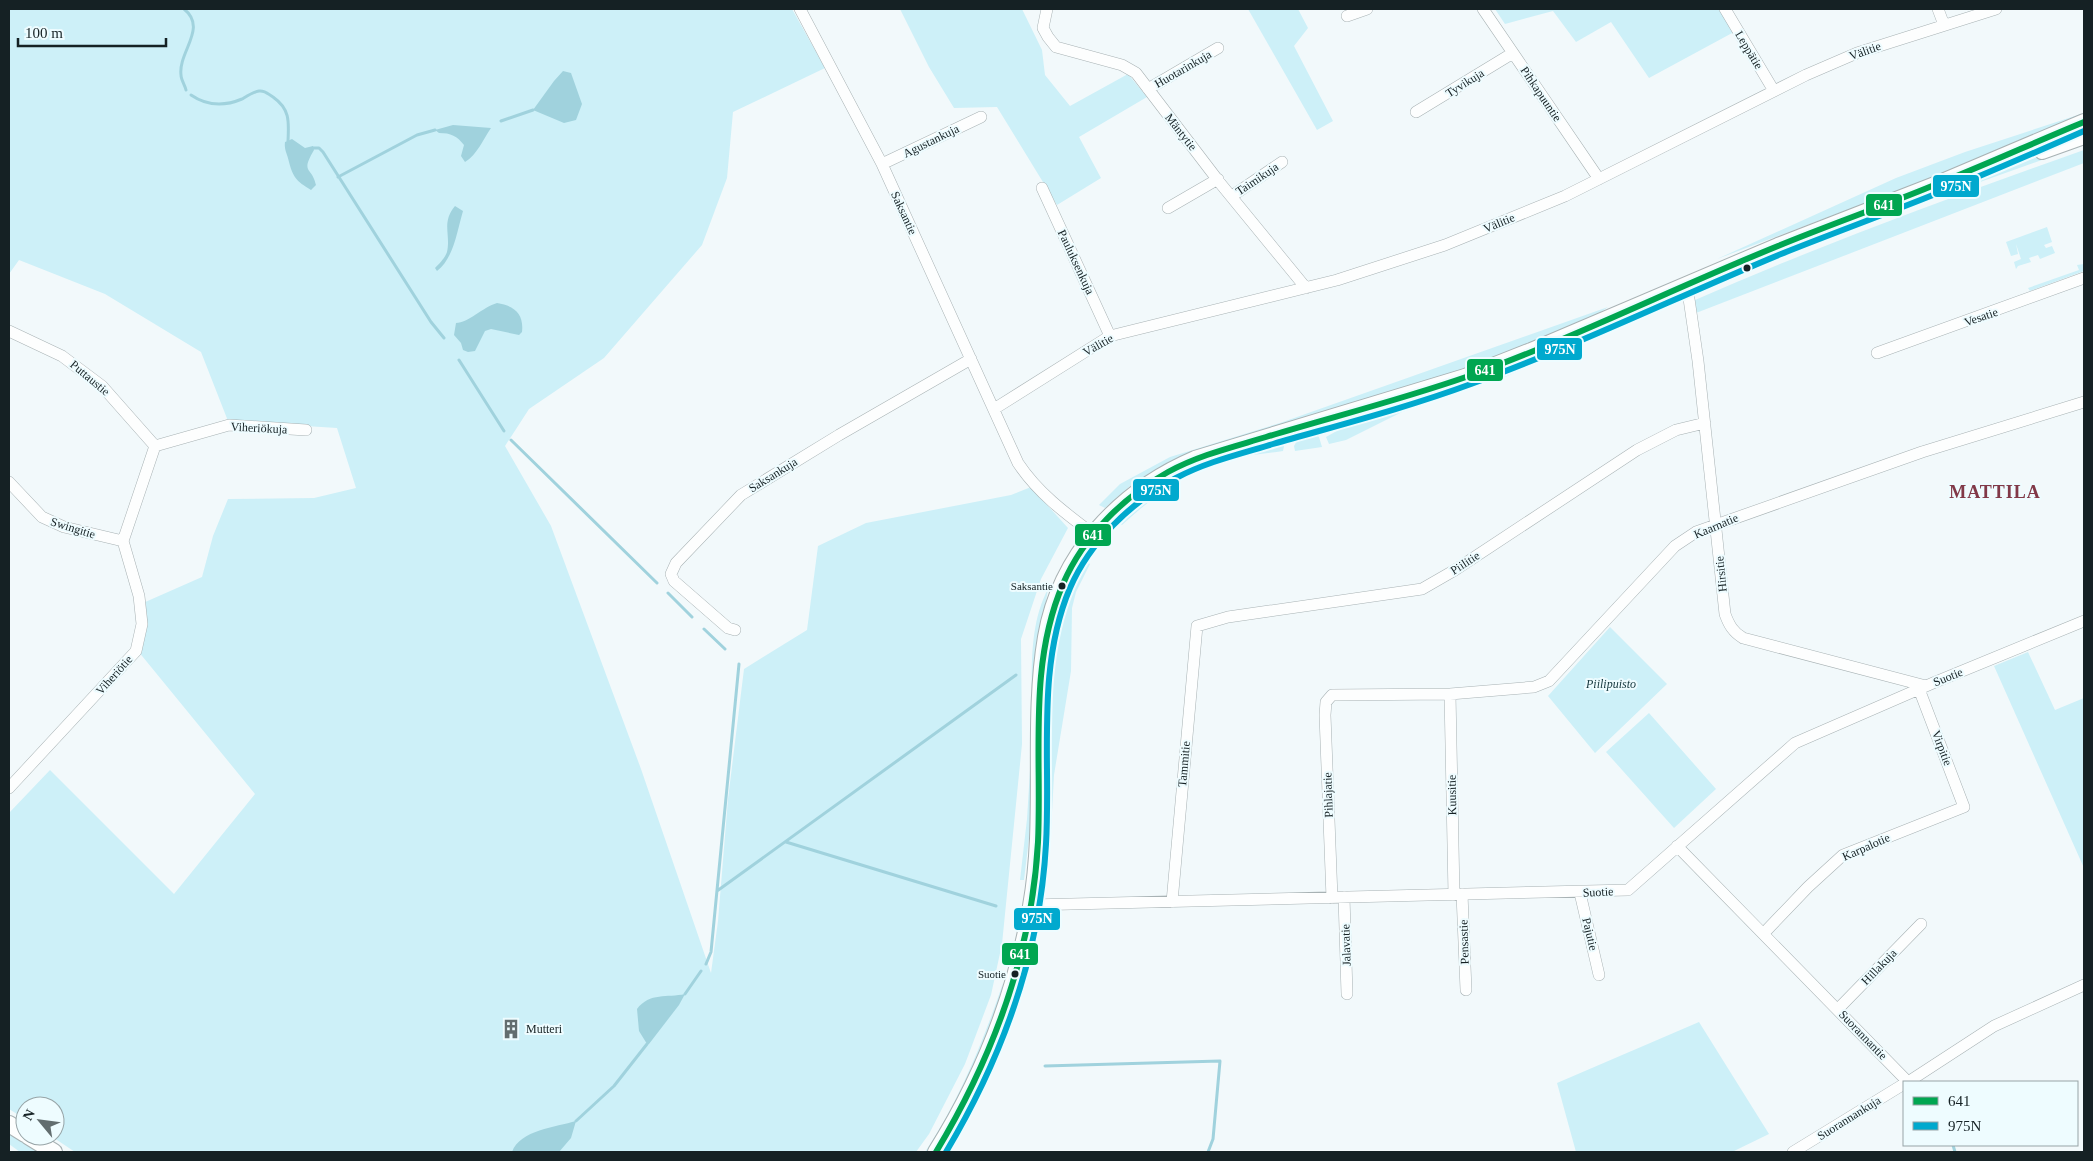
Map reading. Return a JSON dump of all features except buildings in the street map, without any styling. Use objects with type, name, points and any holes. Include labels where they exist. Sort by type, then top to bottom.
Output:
[{"type":"main road","points":[[936,1152],[978,1074],[1006,1007],[1031,906],[1040,792],[1041,707],[1046,637],[1053,607],[1063,583],[1093,534],[1130,497],[1172,469],[1195,459],[1465,377],[1778,246],[1935,185],[2084,122]]},
{"type":"main road","points":[[1935,185],[2004,164],[2084,136]]},
{"type":"street","name":"Saksantie","points":[[800,9],[882,164],[1018,463],[1030,482],[1072,519],[1093,534]]},
{"type":"street","name":"Mäntytie","points":[[1048,9],[1044,28],[1048,37],[1056,46],[1122,64],[1136,73],[1306,288]]},
{"type":"street","points":[[1347,16],[1359,14],[1367,9]]},
{"type":"street","name":"Pihkapuuntie","points":[[1483,9],[1600,179]]},
{"type":"street","name":"Leppätie","points":[[1725,9],[1774,91]]},
{"type":"street","points":[[1938,9],[1944,25]]},
{"type":"street","name":"Välitie","points":[[994,409],[1110,336],[1337,280],[1445,245],[1565,196],[1774,91],[1858,53],[1996,9]]},
{"type":"street","name":"Huotarinkuja","points":[[1148,89],[1218,48]]},
{"type":"street","name":"Tyvikuja","points":[[1416,112],[1513,53]]},
{"type":"street","name":"Agustankuja","points":[[882,164],[981,117]]},
{"type":"street","name":"Taimikuja","points":[[1232,196],[1282,162]]},
{"type":"street","points":[[1168,208],[1218,179]]},
{"type":"street","name":"Pauluksenkuja","points":[[1042,188],[1110,336]]},
{"type":"street","name":"Vesatie","points":[[1877,353],[2084,278]]},
{"type":"street","name":"Hirsitie","points":[[1687,285],[1691,298],[1725,614],[1734,632],[1743,638],[1922,687]]},
{"type":"street","name":"Puttaustie","points":[[9,330],[62,356],[102,386],[155,446]]},
{"type":"street","name":"Saksankuja","points":[[735,630],[728,628],[674,581],[671,574],[676,563],[740,495],[971,359]]},
{"type":"street","name":"Kaarnatie","points":[[1332,695],[1450,694],[1534,688],[1549,681],[1675,546],[1696,532],[1922,452],[2084,402]]},
{"type":"street","name":"Piilitie","points":[[1197,626],[1228,617],[1422,589],[1455,570],[1637,450],[1676,430],[1705,423]]},
{"type":"street","name":"Viheriökuja","points":[[155,446],[229,425],[306,430]]},
{"type":"street","points":[[123,541],[155,446]]},
{"type":"street","name":"Swingitie","points":[[9,482],[42,517],[64,527],[123,541]]},
{"type":"street","name":"Viheriötie","points":[[9,788],[136,651],[142,624],[140,596],[123,541]]},
{"type":"street","name":"Suotie","points":[[1031,906],[1344,897],[1580,893],[1628,890],[1795,743],[1922,687],[2084,621]]},
{"type":"street","name":"Tammitie","points":[[1172,902],[1197,626]]},
{"type":"street","name":"Virpitie","points":[[1922,687],[1964,807]]},
{"type":"street","name":"Kuusitie","points":[[1450,694],[1458,895]]},
{"type":"street","name":"Pihlajatie","points":[[1332,695],[1326,702],[1325,715],[1332,898]]},
{"type":"street","name":"Karpalotie","points":[[1764,933],[1808,887],[1843,855],[1964,807]]},
{"type":"street","name":"Suorannantie","points":[[1677,846],[1838,1009],[1905,1081]]},
{"type":"street","name":"Pajutie","points":[[1580,893],[1599,975]]},
{"type":"street","name":"Pensastie","points":[[1458,895],[1466,990]]},
{"type":"street","name":"Jalavatie","points":[[1344,897],[1347,994]]},
{"type":"street","name":"Hillakuja","points":[[1838,1009],[1921,924]]},
{"type":"street","points":[[1908,1081],[1994,1026],[2084,985]]},
{"type":"street","name":"Suorannankuja","points":[[1793,1152],[1903,1084]]},
{"type":"green space","points":[[9,9],[792,9],[825,68],[733,112],[727,178],[702,245],[604,358],[529,409],[505,446],[551,526],[641,769],[711,973],[718,921],[728,799],[744,669],[807,630],[818,546],[866,523],[1011,495],[1031,487],[1068,528],[1041,579],[1021,639],[1022,744],[1002,944],[991,995],[965,1064],[929,1134],[916,1152],[75,1152],[65,1145],[65,1096],[15,1096],[15,1113],[9,1109],[9,813],[50,770],[174,894],[255,794],[138,651],[143,603],[202,577],[213,536],[228,499],[314,498],[356,488],[337,428],[228,421],[201,352],[105,294],[19,260],[9,274]]},
{"type":"green space","points":[[900,9],[1022,9],[1042,50],[1045,75],[1070,106],[1128,74],[1147,97],[1079,137],[1101,178],[1057,205],[997,107],[954,108],[929,67]]},
{"type":"green space","points":[[1248,9],[1298,9],[1308,28],[1294,46],[1333,121],[1317,130]]},
{"type":"green space","points":[[1495,9],[1719,9],[1734,32],[1649,78],[1611,22],[1576,42],[1553,11],[1505,24]]},
{"type":"green space","points":[[2084,113],[2084,116],[1977,161],[1717,259],[1896,178],[1965,152]]},
{"type":"green space","points":[[2084,141],[2084,145],[1857,226],[1755,268],[1770,258],[1853,223]]},
{"type":"green space","points":[[2084,150],[2084,163],[1696,313],[1695,300],[1743,279],[1888,221]]},
{"type":"green space","points":[[2047,227],[2052,242],[2044,245],[2046,248],[2052,246],[2055,253],[2040,259],[2038,255],[2029,258],[2031,262],[2018,266],[2016,269],[2014,262],[2021,259],[2016,244],[2018,254],[2011,256],[2006,242]]},
{"type":"green space","points":[[2084,264],[2084,271],[2030,291],[2028,288],[2079,270],[2077,265]]},
{"type":"green space","points":[[1664,304],[1665,307],[1505,377],[1402,412],[1346,440],[1329,444],[1326,437],[1358,419],[1451,390],[1542,356]]},
{"type":"green space","points":[[1608,307],[1588,321],[1447,377],[1214,445],[1171,461],[1129,487],[1105,508],[1099,505],[1120,484],[1170,457],[1280,423]]},
{"type":"green space","points":[[1316,435],[1319,437],[1322,447],[1295,451],[1294,446],[1298,439]]},
{"type":"green space","points":[[1279,442],[1284,446],[1283,451],[1224,461],[1192,474],[1162,492],[1122,525],[1118,522],[1146,498],[1191,472],[1223,459]]},
{"type":"green space","points":[[1087,562],[1090,564],[1076,592],[1072,608],[1071,671],[1054,775],[1051,831],[1047,809],[1050,665],[1056,633],[1071,592]]},
{"type":"green space","points":[[1048,589],[1036,664],[1032,731],[1032,658],[1036,622]]},
{"type":"green space","name":"Piilipuisto","points":[[1610,627],[1667,684],[1595,753],[1548,696]]},
{"type":"green space","points":[[2028,652],[2055,710],[2084,698],[2084,868],[1994,666]]},
{"type":"green space","points":[[1649,713],[1716,789],[1674,828],[1606,752]]},
{"type":"green space","points":[[1032,738],[1032,813],[1024,880],[1020,880],[1027,819]]},
{"type":"green space","points":[[1036,933],[1038,933],[1013,1018],[991,1073],[949,1152],[945,1152],[975,1100],[999,1046],[1010,1019]]},
{"type":"green space","points":[[1003,983],[999,1005],[992,1026],[974,1070],[929,1152],[925,1152],[959,1092],[987,1027]]},
{"type":"green space","points":[[1699,1022],[1769,1134],[1732,1152],[1576,1152],[1557,1083]]},
{"type":"green space","points":[[9,1132],[15,1136],[15,1146],[31,1146],[40,1152],[20,1152],[9,1144]]},
{"type":"shaded area","points":[[563,71],[571,73],[582,104],[576,120],[564,123],[533,110]]},
{"type":"shaded area","points":[[453,125],[491,128],[477,151],[465,162],[461,156],[464,145],[456,137],[439,133],[435,130]]},
{"type":"shaded area","points":[[292,139],[305,148],[313,146],[314,150],[307,167],[316,185],[311,190],[296,178],[292,171],[285,142]]},
{"type":"shaded area","points":[[455,206],[463,211],[457,235],[451,252],[443,266],[437,271],[435,268],[447,252],[447,223]]},
{"type":"shaded area","points":[[497,303],[509,306],[517,312],[521,320],[522,332],[519,335],[491,329],[485,331],[475,351],[468,352],[463,350],[461,343],[454,335],[456,323],[466,320]]},
{"type":"shaded area","points":[[685,994],[679,1005],[649,1044],[647,1044],[639,1031],[637,1009],[647,1000],[653,998]]},
{"type":"shaded area","points":[[576,1121],[571,1138],[559,1152],[512,1152],[516,1145],[530,1134]]},
{"type":"waterway","points":[[184,9],[191,16],[193,24],[193,32],[181,66],[181,77],[186,90]]},
{"type":"waterway","points":[[191,95],[209,103],[222,104],[235,102],[257,92],[265,92],[283,106],[288,121],[288,141]]},
{"type":"waterway","points":[[501,121],[533,110]]},
{"type":"waterway","points":[[338,177],[417,135],[435,130]]},
{"type":"waterway","points":[[313,148],[319,148],[323,152],[431,322],[444,338]]},
{"type":"waterway","points":[[459,360],[504,431]]},
{"type":"waterway","points":[[511,440],[657,583]]},
{"type":"waterway","points":[[668,593],[692,617]]},
{"type":"waterway","points":[[704,629],[725,649]]},
{"type":"waterway","points":[[706,964],[711,952],[739,664]]},
{"type":"waterway","points":[[717,891],[1016,675]]},
{"type":"waterway","points":[[786,842],[996,906]]},
{"type":"waterway","points":[[685,994],[701,971]]},
{"type":"waterway","points":[[576,1121],[614,1086],[647,1044]]},
{"type":"waterway","points":[[1045,1066],[1220,1061],[1213,1139],[1208,1152]]},
{"type":"waterway","points":[[1953,1146],[1955,1152]]},
{"type":"transit line","name":"641","points":[[936,1152],[957,1116],[992,1041],[1006,1003],[1028,924],[1038,842],[1038,744],[1041,679],[1045,646],[1052,615],[1071,567],[1093,534],[1120,506],[1151,482],[1204,456],[1416,393],[1506,362],[1739,262],[1951,178],[2084,122]]},
{"type":"transit line","name":"975N","points":[[946,1152],[966,1116],[1001,1042],[1015,1004],[1036,925],[1046,844],[1049,682],[1059,619],[1078,571],[1100,539],[1128,511],[1159,488],[1199,467],[1422,401],[1471,384],[1588,338],[1742,270],[2009,164],[2084,131]]},
{"type":"place","name":"Saksantie","points":[[1062,586]]},
{"type":"place","name":"Suotie","points":[[1015,974]]},
{"type":"place","name":"Mutteri","points":[[511,1029]]},
{"type":"district","name":"MATTILA","points":[[1995,492]]}]
